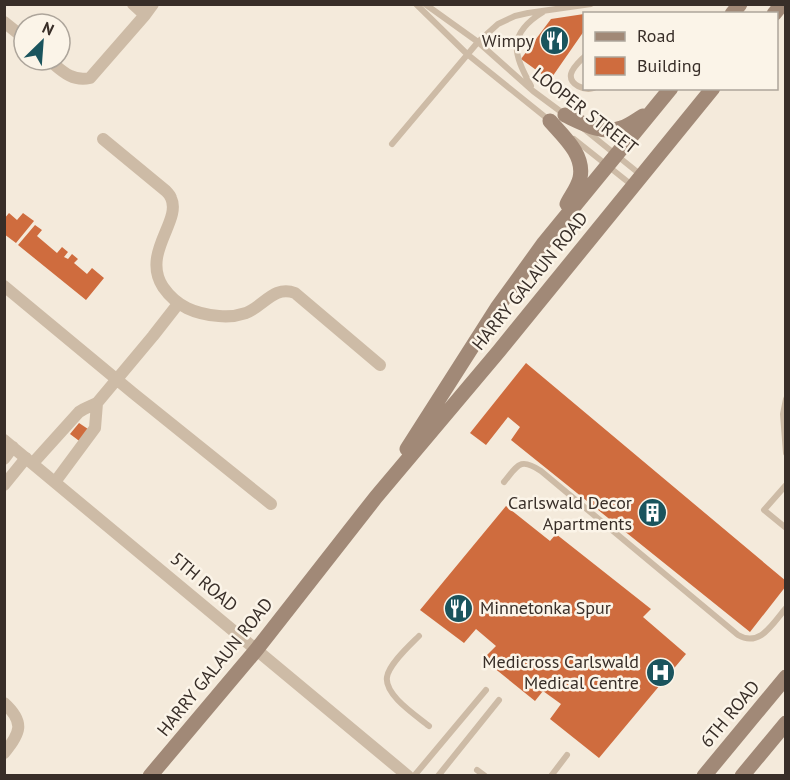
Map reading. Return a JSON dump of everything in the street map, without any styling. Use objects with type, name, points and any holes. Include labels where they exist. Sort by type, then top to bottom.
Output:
[{"type":"main road","name":"HARRY GALAUN ROAD","points":[[150,776],[257,649],[376,497],[492,360],[710,90]]},
{"type":"main road","points":[[565,115],[598,129],[618,130],[644,115],[667,94]]},
{"type":"main road","name":"HARRY GALAUN ROAD","points":[[376,497],[497,308],[544,243],[667,94]]},
{"type":"main road","points":[[544,243],[576,188],[581,170],[577,155],[550,121]]},
{"type":"main road","name":"6TH ROAD","points":[[704,776],[786,677]]},
{"type":"main road","points":[[742,776],[786,723]]},
{"type":"street","points":[[133,4],[145,15]]},
{"type":"street","points":[[66,72],[79,80],[90,78],[153,4]]},
{"type":"street","points":[[103,139],[166,191],[171,198],[173,211],[158,250],[156,262],[160,283],[178,303],[203,315],[235,316],[248,313],[278,292],[289,291],[295,293],[380,365]]},
{"type":"street","points":[[4,286],[271,504]]},
{"type":"street","points":[[4,485],[79,412],[98,403],[178,303]]},
{"type":"street","points":[[55,482],[96,428],[98,403]]},
{"type":"street","points":[[4,459],[9,444]]},
{"type":"street","name":"5TH ROAD","points":[[9,444],[408,776]]},
{"type":"street","points":[[4,703],[17,717],[19,725],[19,731],[4,753]]},
{"type":"lane","name":"LOOPER STREET","points":[[416,4],[467,54],[550,121],[612,160],[637,181]]},
{"type":"lane","name":"LOOPER STREET","points":[[425,4],[477,42],[533,91],[565,115],[637,181]]},
{"type":"lane","points":[[392,144],[477,42],[498,24],[521,14],[591,4]]},
{"type":"lane","points":[[533,91],[517,55],[517,45],[524,27],[530,20],[546,10]]},
{"type":"lane","points":[[583,59],[571,74],[574,83],[583,89]]},
{"type":"lane","points":[[786,399],[783,414],[786,453]]},
{"type":"lane","points":[[504,482],[522,464],[542,471],[744,638],[749,640],[761,635],[786,609]]},
{"type":"lane","points":[[786,485],[764,510],[786,528]]},
{"type":"lane","points":[[419,636],[392,666],[387,677],[388,688],[404,706],[429,726]]},
{"type":"lane","points":[[414,776],[486,690]]},
{"type":"lane","points":[[438,776],[499,700]]},
{"type":"lane","points":[[552,776],[567,755]]},
{"type":"lane","points":[[477,770],[485,776]]},
{"type":"building","points":[[583,14],[583,32],[550,80],[521,59],[551,19]]},
{"type":"building","points":[[9,213],[17,220],[23,213],[34,221],[16,243],[4,234],[4,219]]},
{"type":"building","points":[[35,225],[42,230],[37,236],[57,253],[62,247],[68,252],[64,257],[68,259],[72,254],[78,259],[74,263],[87,274],[92,268],[104,278],[86,300],[18,245]]},
{"type":"building","name":"Carlswald Decor Apartments","points":[[526,363],[786,581],[786,586],[750,632],[511,440],[520,427],[508,417],[486,445],[470,433]]},
{"type":"building","points":[[79,423],[91,431],[82,443],[70,434]]},
{"type":"building","points":[[506,506],[550,541],[556,534],[651,609],[643,617],[686,654],[599,758],[550,719],[561,704],[543,691],[535,701],[483,659],[496,646],[476,629],[464,643],[420,610]]},
{"type":"place","name":"Wimpy","points":[[555,41]]},
{"type":"place","name":"Carlswald Decor Apartments","points":[[653,513]]},
{"type":"place","name":"Minnetonka Spur","points":[[459,608]]},
{"type":"place","name":"Medicross Carlswald Medical Centre","points":[[660,672]]}]
